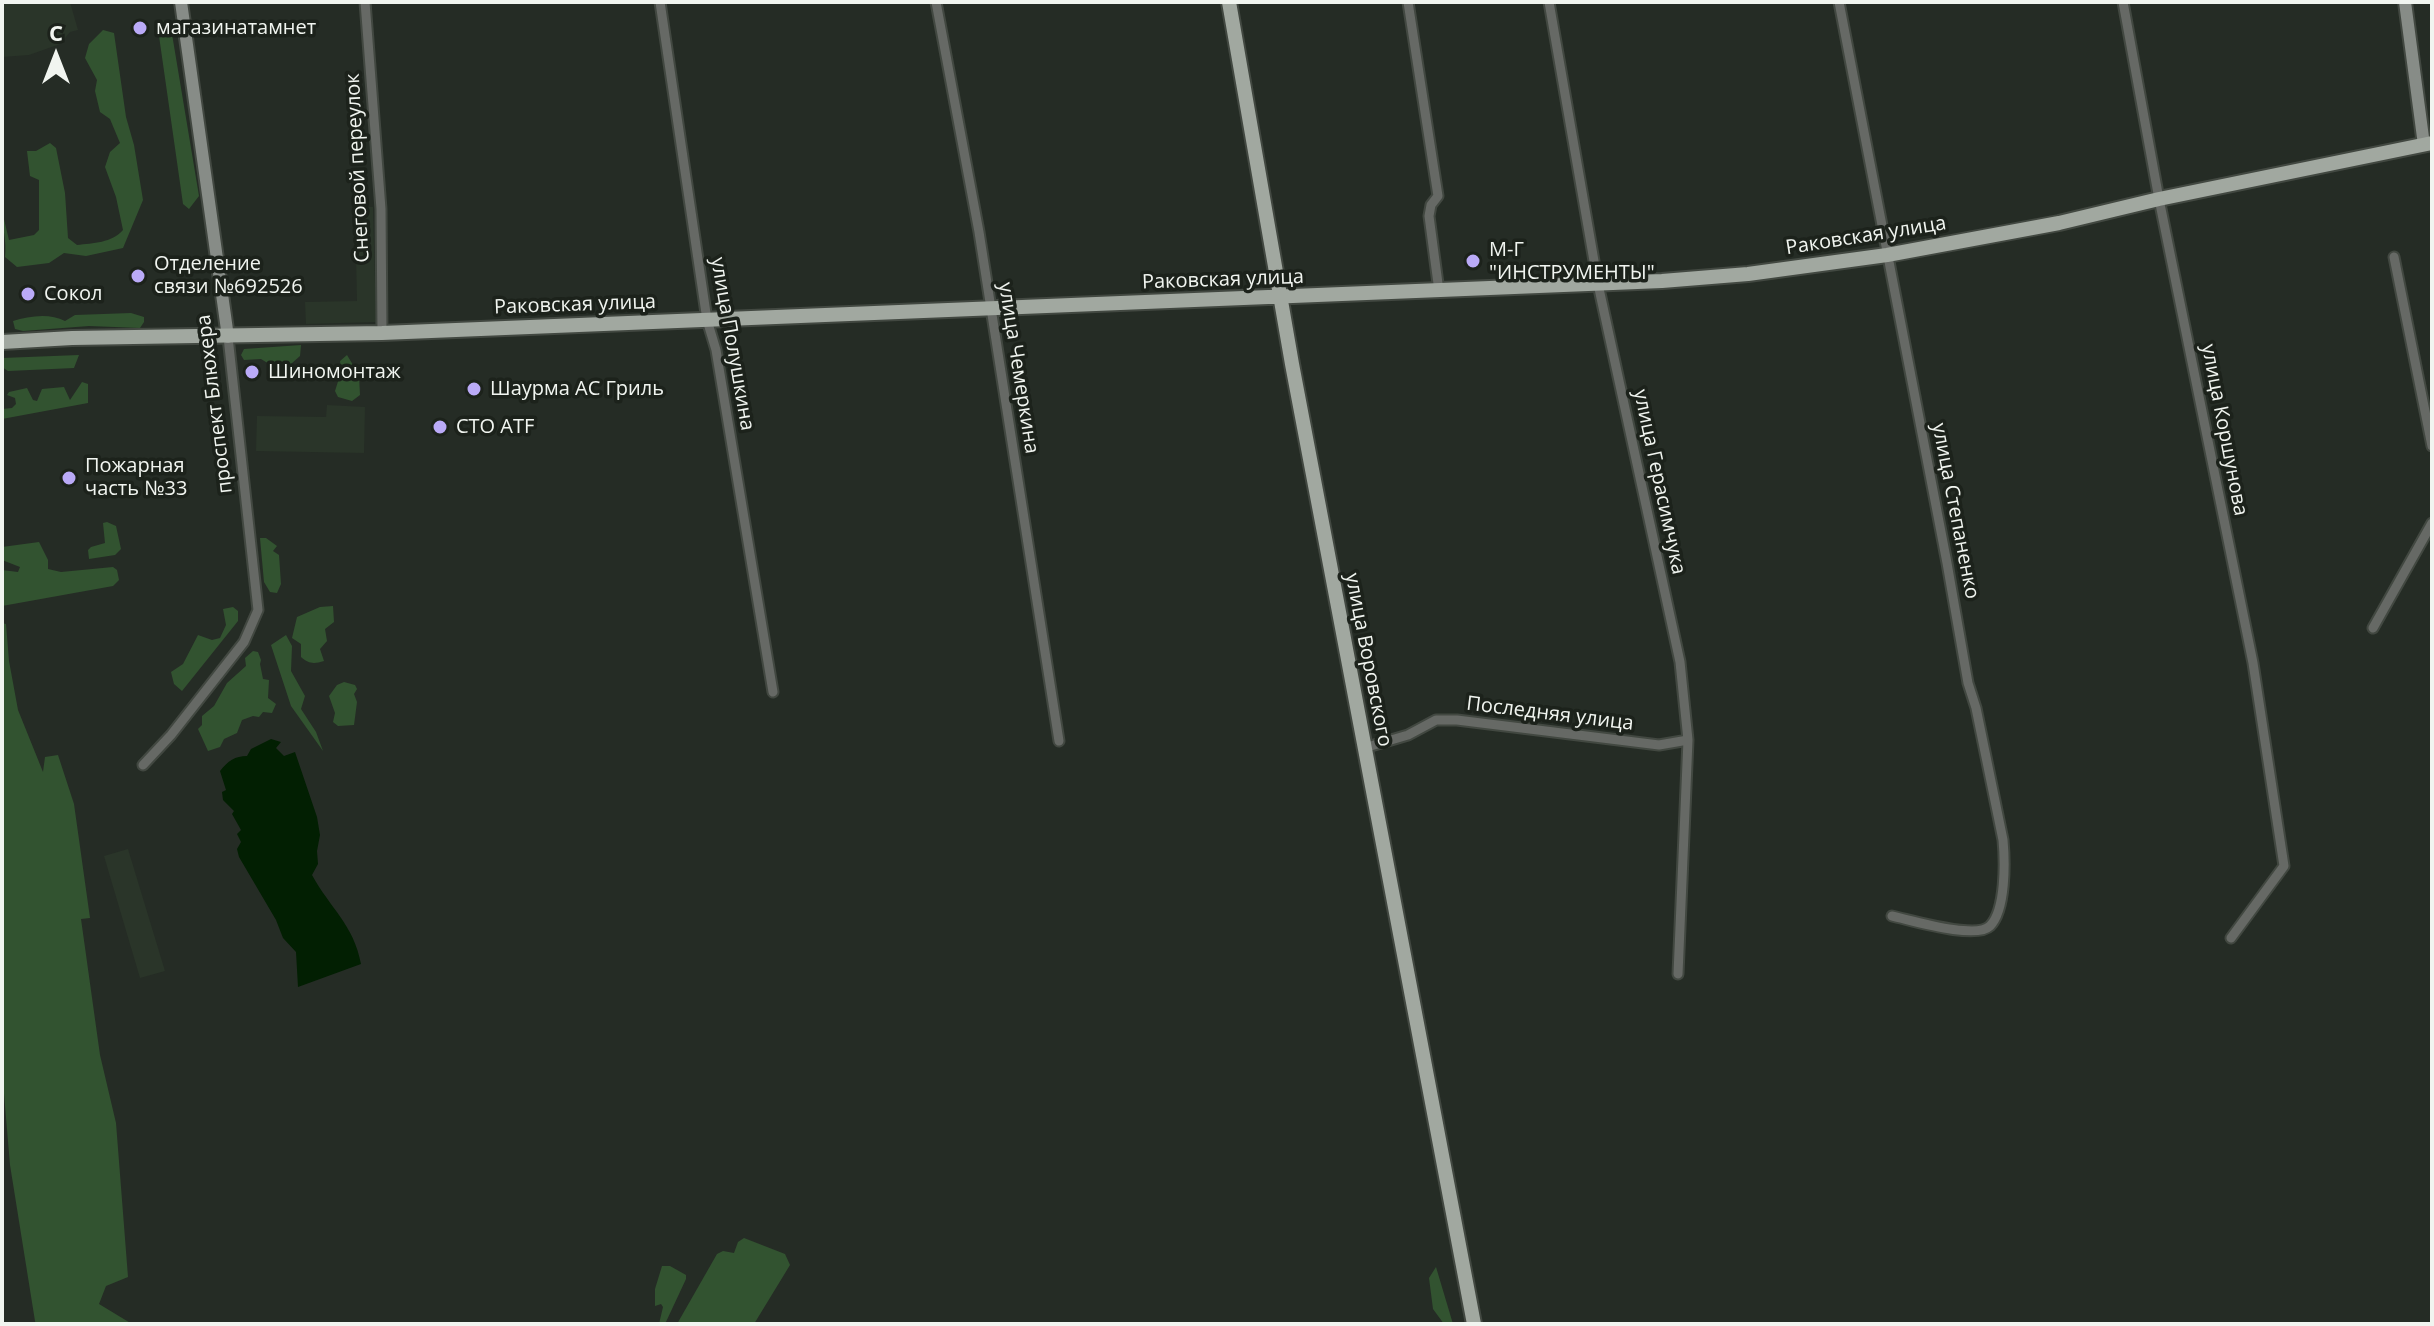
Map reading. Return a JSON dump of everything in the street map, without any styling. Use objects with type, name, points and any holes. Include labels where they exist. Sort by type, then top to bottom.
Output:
[{"type":"main road","name":"проспект Блюхера","points":[[181,2],[228,337]]},
{"type":"main road","name":"улица Воровского","points":[[1229,2],[1280,298],[1474,1324]]},
{"type":"main road","points":[[2405,2],[2428,144]]},
{"type":"main road","name":"Раковская улица","points":[[2,342],[382,333],[1280,298],[1748,274],[1887,255],[2059,223],[2159,199],[2428,144]]},
{"type":"street","name":"Снеговой переулок","points":[[365,2],[381,209],[382,333]]},
{"type":"street","name":"улица Полушкина","points":[[660,2],[707,320],[716,350],[773,692]]},
{"type":"street","name":"улица Чемеркина","points":[[936,2],[979,232],[1059,741]]},
{"type":"street","points":[[1408,2],[1438,196],[1431,205],[1429,216],[1439,291]]},
{"type":"street","name":"улица Герасимчука","points":[[1549,2],[1598,284],[1680,662],[1688,740],[1678,974]]},
{"type":"street","name":"улица Степаненко","points":[[1839,2],[1968,683],[2003,840],[2001,902],[1990,926],[1966,931],[1892,916]]},
{"type":"street","name":"улица Коршунова","points":[[2123,2],[2159,199],[2253,663],[2284,866],[2231,938]]},
{"type":"street","points":[[2394,257],[2432,446]]},
{"type":"street","name":"проспект Блюхера","points":[[143,765],[171,735],[244,642],[258,610],[228,337]]},
{"type":"street","points":[[2373,628],[2432,523]]},
{"type":"street","name":"Последняя улица","points":[[1364,748],[1408,735],[1436,720],[1659,745],[1688,740]]},
{"type":"shaded area","points":[[2,2],[70,2],[78,30],[70,32],[60,44],[29,55],[2,57]]},
{"type":"shaded area","points":[[163,21],[172,34],[199,196],[189,209],[183,204],[157,22]]},
{"type":"shaded area","points":[[103,30],[114,33],[126,117],[143,200],[123,248],[86,256],[64,253],[49,263],[17,267],[5,257],[2,211],[9,240],[34,235],[39,230],[39,180],[30,176],[27,151],[36,151],[50,143],[56,148],[65,193],[68,238],[77,245],[96,243],[113,238],[123,230],[105,167],[110,152],[120,143],[110,119],[100,112],[95,91],[97,80],[85,58],[89,44]]},
{"type":"shaded area","points":[[355,207],[373,207],[376,322],[306,324],[305,302],[357,301]]},
{"type":"shaded area","points":[[131,313],[144,317],[140,328],[89,326],[23,331],[15,329],[13,321],[39,316],[65,321],[75,315]]},
{"type":"shaded area","points":[[301,345],[300,356],[282,372],[261,359],[244,360],[241,355],[244,349]]},
{"type":"shaded area","points":[[79,355],[74,368],[8,371],[2,367],[2,358]]},
{"type":"shaded area","points":[[347,355],[359,375],[360,395],[352,401],[338,397],[335,391],[341,372],[340,361]]},
{"type":"shaded area","points":[[82,382],[88,384],[88,403],[2,419],[2,409],[12,408],[16,404],[15,398],[7,395],[9,392],[27,388],[33,400],[37,401],[42,389],[64,387],[70,400]]},
{"type":"shaded area","points":[[327,405],[365,407],[364,453],[256,451],[257,416],[326,417]]},
{"type":"shaded area","points":[[103,523],[116,526],[121,549],[115,555],[89,559],[88,550],[91,547],[105,543]]},
{"type":"shaded area","points":[[260,538],[266,538],[277,546],[273,551],[279,555],[281,584],[277,593],[270,592],[264,582]]},
{"type":"shaded area","points":[[39,542],[48,560],[48,569],[61,572],[113,567],[119,580],[113,586],[2,606],[2,570],[18,572],[20,567],[2,560],[2,547]]},
{"type":"shaded area","points":[[333,606],[334,622],[325,629],[327,641],[320,649],[324,661],[307,661],[301,657],[301,644],[292,638],[297,617],[320,607]]},
{"type":"shaded area","points":[[233,607],[238,611],[238,621],[182,691],[174,684],[171,672],[183,664],[198,635],[212,640],[220,638],[226,625],[223,609]]},
{"type":"shaded area","points":[[2,623],[6,624],[18,710],[43,772],[45,757],[58,755],[74,804],[90,918],[81,919],[100,1055],[116,1123],[128,1277],[106,1286],[99,1304],[132,1324],[36,1324],[35,1321],[10,1165],[2,1070]]},
{"type":"shaded area","points":[[286,635],[292,646],[291,671],[305,696],[301,709],[316,732],[323,751],[291,706],[271,645]]},
{"type":"shaded area","points":[[253,651],[258,652],[261,660],[263,679],[269,680],[268,698],[276,704],[272,713],[263,712],[259,717],[242,720],[237,733],[224,739],[220,747],[208,751],[198,729],[202,725],[202,716],[214,706],[227,683],[246,666],[245,658]]},
{"type":"shaded area","points":[[344,682],[355,685],[357,689],[354,694],[357,702],[354,725],[338,726],[333,722],[335,713],[329,696],[337,685]]},
{"type":"shaded area","points":[[271,739],[281,742],[276,748],[284,756],[295,752],[320,835],[318,864],[312,875],[347,927],[361,964],[298,987],[296,952],[283,938],[276,920],[239,857],[237,849],[241,842],[237,834],[241,830],[232,814],[234,811],[223,800],[222,792],[226,790],[220,771],[223,767],[235,758],[247,756],[251,749]]},
{"type":"shaded area","points":[[128,849],[165,971],[140,978],[104,856]]},
{"type":"shaded area","points":[[744,1238],[785,1254],[790,1265],[754,1324],[677,1324],[717,1254],[723,1251],[734,1253],[738,1242]]},
{"type":"shaded area","points":[[662,1266],[670,1266],[686,1275],[686,1279],[665,1324],[659,1324],[663,1307],[661,1304],[655,1306],[655,1289]]},
{"type":"shaded area","points":[[1436,1267],[1453,1324],[1444,1324],[1433,1309],[1429,1278]]},
{"type":"place","name":"магазинатамнет","points":[[140,28]]},
{"type":"place","name":"М-Г \"ИНСТРУМЕНТЫ\"","points":[[1473,261]]},
{"type":"place","name":"Отделение связи №692526","points":[[138,276]]},
{"type":"place","name":"Сокол","points":[[28,294]]},
{"type":"place","name":"Шиномонтаж","points":[[252,372]]},
{"type":"place","name":"Шаурма АС Гриль","points":[[474,389]]},
{"type":"place","name":"СТО ATF","points":[[440,427]]},
{"type":"place","name":"Пожарная часть №33","points":[[69,478]]}]
